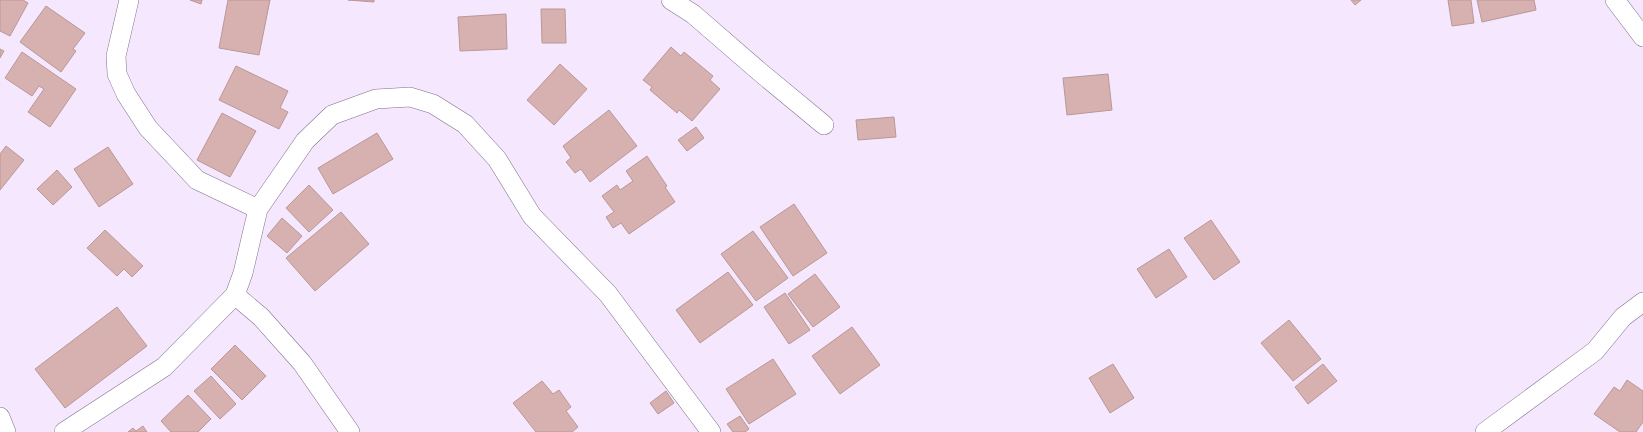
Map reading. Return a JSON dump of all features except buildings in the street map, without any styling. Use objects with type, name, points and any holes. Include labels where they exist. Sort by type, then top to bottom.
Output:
[{"type":"street","points":[[129,0],[116,56],[117,74],[126,94],[148,128],[197,180],[258,209]]},
{"type":"street","points":[[671,0],[693,14],[824,125]]},
{"type":"street","points":[[1615,0],[1643,37]]},
{"type":"street","points":[[64,432],[164,367],[235,295],[243,273],[258,209],[305,141],[332,115],[376,99],[410,97],[433,104],[465,124],[497,159],[532,216],[608,294],[711,432]]},
{"type":"street","points":[[235,295],[261,317],[302,363],[350,432]]},
{"type":"street","points":[[1486,432],[1595,351],[1623,317],[1643,302]]},
{"type":"street","points":[[0,417],[6,432]]}]
